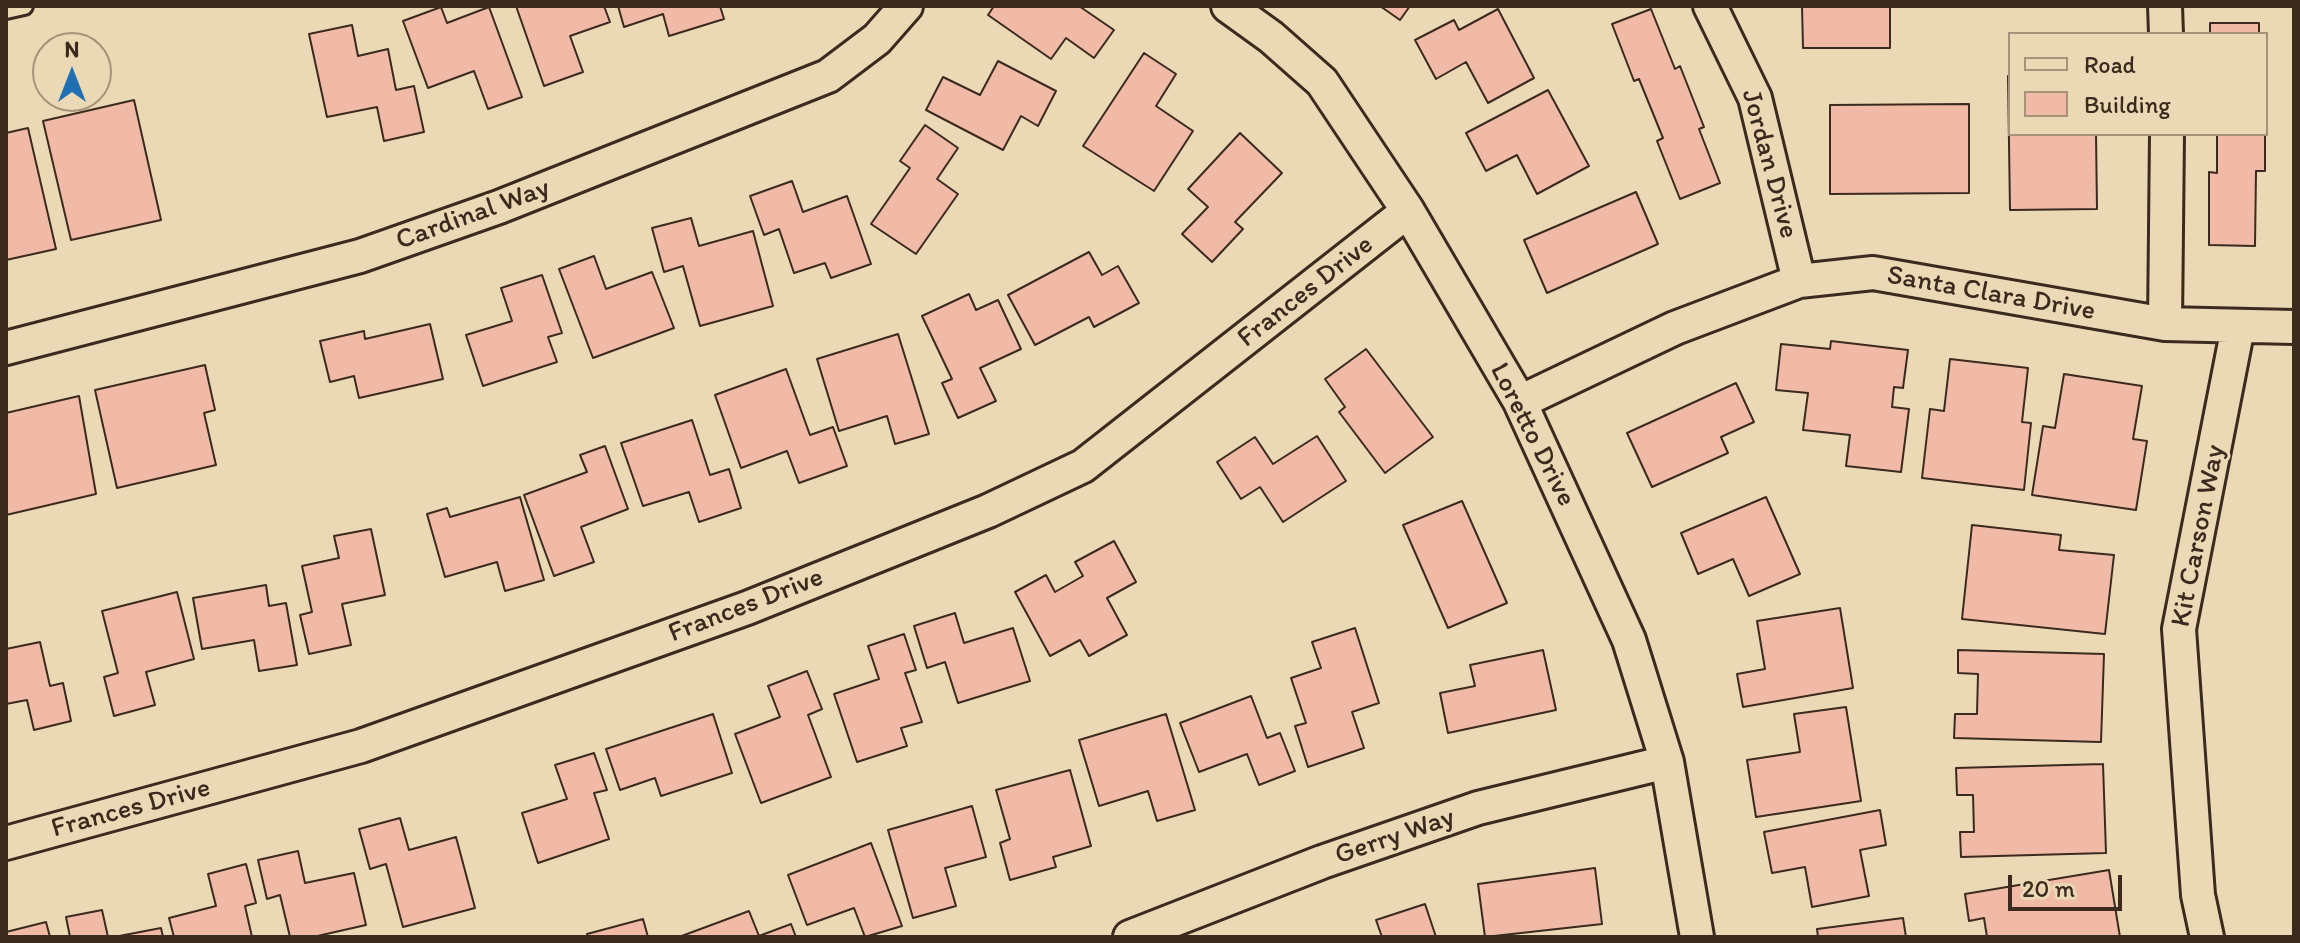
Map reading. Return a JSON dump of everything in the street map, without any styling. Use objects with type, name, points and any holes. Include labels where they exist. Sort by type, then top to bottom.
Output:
[{"type":"street","name":"Cardinal Way","points":[[6,348],[360,256],[499,207],[828,76],[877,39],[906,6]]},
{"type":"street","name":"Loretto Drive","points":[[1228,6],[1322,82],[1408,211],[1520,402],[1629,640],[1667,762],[1697,937]]},
{"type":"street","name":"Jordan Drive","points":[[1710,6],[1755,98],[1799,281]]},
{"type":"street","points":[[2165,6],[2166,32]]},
{"type":"street","points":[[2165,324],[2167,136]]},
{"type":"street","name":"Frances Drive","points":[[6,843],[361,746],[747,608],[988,511],[1083,466],[1408,211]]},
{"type":"street","name":"Santa Clara Drive","points":[[1520,402],[1675,328],[1799,281],[1873,273],[2165,324],[2294,327]]},
{"type":"street","name":"Kit Carson Way","points":[[2207,937],[2198,895],[2179,629],[2238,327]]},
{"type":"street","name":"Gerry Way","points":[[1130,937],[1322,862],[1478,808],[1667,762]]},
{"type":"building","points":[[516,6],[604,6],[610,22],[570,36],[583,72],[544,86]]},
{"type":"building","points":[[618,6],[720,6],[724,19],[669,36],[663,14],[624,27]]},
{"type":"building","points":[[994,6],[1079,6],[1114,30],[1094,58],[1066,38],[1051,59],[988,15]]},
{"type":"building","points":[[1380,6],[1410,6],[1400,20]]},
{"type":"building","points":[[1802,6],[1890,6],[1890,48],[1803,48]]},
{"type":"building","points":[[441,7],[447,23],[489,7],[522,97],[488,109],[474,71],[428,88],[403,21]]},
{"type":"building","points":[[1498,9],[1534,78],[1488,103],[1466,62],[1436,79],[1415,40],[1454,20],[1459,30]]},
{"type":"building","points":[[1651,9],[1675,69],[1680,66],[1704,127],[1699,129],[1720,183],[1680,199],[1657,141],[1663,138],[1639,79],[1634,81],[1612,24]]},
{"type":"building","points":[[2210,23],[2259,23],[2259,32],[2210,32]]},
{"type":"building","points":[[352,25],[358,56],[388,49],[396,90],[414,86],[424,132],[384,141],[377,107],[327,117],[309,34]]},
{"type":"building","points":[[1144,53],[1176,74],[1156,106],[1193,131],[1154,191],[1083,146]]},
{"type":"building","points":[[998,61],[1056,91],[1038,126],[1021,116],[1003,150],[926,110],[943,77],[980,95]]},
{"type":"building","points":[[1548,90],[1589,166],[1537,194],[1517,155],[1486,171],[1466,133]]},
{"type":"building","points":[[134,100],[161,220],[71,240],[43,121],[82,112],[112,112],[112,105]]},
{"type":"building","points":[[1969,104],[1969,193],[1830,194],[1830,105]]},
{"type":"building","points":[[925,125],[958,148],[937,179],[958,194],[916,254],[871,224],[910,168],[900,161]]},
{"type":"building","points":[[28,128],[56,249],[6,260],[6,133]]},
{"type":"building","points":[[1240,133],[1282,173],[1235,222],[1243,229],[1212,262],[1182,234],[1208,207],[1188,189]]},
{"type":"building","points":[[2009,136],[2096,136],[2097,209],[2010,210]]},
{"type":"building","points":[[2217,136],[2265,136],[2265,171],[2256,171],[2255,246],[2209,245],[2209,172],[2217,173]]},
{"type":"building","points":[[792,181],[803,212],[847,196],[871,264],[831,278],[825,263],[794,273],[779,229],[764,235],[750,196]]},
{"type":"building","points":[[1636,192],[1658,244],[1547,293],[1524,240]]},
{"type":"building","points":[[691,218],[699,246],[753,231],[773,306],[700,326],[683,266],[664,272],[652,228]]},
{"type":"building","points":[[1089,252],[1102,275],[1118,266],[1139,303],[1094,327],[1089,317],[1035,345],[1008,295]]},
{"type":"building","points":[[594,256],[606,289],[652,272],[674,328],[593,358],[559,269]]},
{"type":"building","points":[[542,275],[562,333],[548,337],[557,362],[483,386],[466,335],[512,321],[501,288]]},
{"type":"building","points":[[969,294],[976,310],[998,300],[1021,349],[980,368],[996,401],[958,418],[942,383],[952,379],[922,316]]},
{"type":"building","points":[[430,324],[443,379],[359,398],[354,376],[330,382],[320,341],[364,331],[365,339]]},
{"type":"building","points":[[898,334],[929,434],[895,444],[887,416],[839,431],[817,359]]},
{"type":"building","points":[[1831,341],[1908,350],[1903,388],[1894,387],[1892,407],[1909,409],[1901,472],[1846,466],[1850,435],[1803,430],[1808,393],[1776,390],[1781,344],[1830,349]]},
{"type":"building","points":[[1366,349],[1433,437],[1385,473],[1339,412],[1345,407],[1325,379]]},
{"type":"building","points":[[1950,359],[2028,368],[2022,422],[2031,423],[2024,490],[1922,478],[1930,409],[1944,411]]},
{"type":"building","points":[[205,365],[215,410],[204,413],[216,465],[117,488],[95,390]]},
{"type":"building","points":[[786,369],[810,435],[833,427],[847,466],[799,483],[787,451],[741,468],[715,395]]},
{"type":"building","points":[[2064,374],[2142,386],[2133,439],[2147,441],[2136,510],[2032,495],[2043,426],[2055,428]]},
{"type":"building","points":[[1736,383],[1754,422],[1721,437],[1728,453],[1652,487],[1627,433]]},
{"type":"building","points":[[79,396],[96,494],[6,515],[6,413]]},
{"type":"building","points":[[692,420],[710,475],[729,469],[741,508],[699,522],[689,492],[643,506],[621,443]]},
{"type":"building","points":[[1317,436],[1346,481],[1283,522],[1260,487],[1241,499],[1217,462],[1255,437],[1273,464]]},
{"type":"building","points":[[605,446],[628,509],[581,527],[594,562],[554,576],[524,495],[587,472],[580,455]]},
{"type":"building","points":[[520,497],[544,580],[505,591],[497,562],[445,577],[427,514],[447,508],[450,517]]},
{"type":"building","points":[[1766,497],[1800,574],[1749,596],[1733,559],[1698,574],[1681,533]]},
{"type":"building","points":[[1462,501],[1507,603],[1448,628],[1403,525]]},
{"type":"building","points":[[1972,525],[2061,535],[2059,550],[2114,555],[2105,634],[1962,619]]},
{"type":"building","points":[[371,529],[385,595],[342,604],[351,645],[309,654],[300,615],[312,612],[302,566],[339,558],[334,536]]},
{"type":"building","points":[[1114,541],[1136,582],[1107,598],[1127,635],[1089,656],[1080,640],[1050,656],[1015,592],[1046,575],[1055,592],[1083,576],[1075,562]]},
{"type":"building","points":[[266,585],[269,606],[286,603],[297,665],[259,671],[254,640],[202,649],[193,598]]},
{"type":"building","points":[[177,592],[194,659],[146,672],[155,705],[114,716],[104,677],[118,673],[102,611]]},
{"type":"building","points":[[1840,608],[1853,688],[1743,707],[1737,674],[1765,669],[1757,621]]},
{"type":"building","points":[[955,613],[964,643],[1013,628],[1030,681],[958,703],[945,662],[927,668],[914,626]]},
{"type":"building","points":[[1355,628],[1379,703],[1352,712],[1364,748],[1308,767],[1295,726],[1306,723],[1291,678],[1321,668],[1312,642]]},
{"type":"building","points":[[904,634],[916,670],[905,673],[922,722],[901,728],[907,746],[857,762],[834,694],[879,679],[868,646]]},
{"type":"building","points":[[40,642],[50,686],[63,683],[71,721],[34,730],[27,700],[6,704],[6,649]]},
{"type":"building","points":[[1543,650],[1556,710],[1448,733],[1440,693],[1475,686],[1470,665]]},
{"type":"building","points":[[1958,650],[2104,654],[2101,742],[1954,738],[1955,714],[1977,714],[1978,674],[1958,673]]},
{"type":"building","points":[[807,671],[822,709],[808,715],[831,777],[761,803],[735,734],[780,717],[768,686]]},
{"type":"building","points":[[1251,696],[1267,738],[1280,733],[1295,771],[1259,785],[1247,754],[1199,772],[1180,723]]},
{"type":"building","points":[[1846,707],[1861,801],[1756,817],[1747,760],[1800,752],[1794,714]]},
{"type":"building","points":[[713,714],[732,773],[661,796],[655,778],[620,790],[606,749]]},
{"type":"building","points":[[1166,714],[1195,810],[1157,821],[1148,791],[1099,806],[1079,740]]},
{"type":"building","points":[[594,753],[607,790],[594,793],[609,839],[538,863],[522,813],[567,799],[555,765]]},
{"type":"building","points":[[2103,764],[2106,853],[1961,857],[1960,832],[1974,832],[1973,795],[1957,795],[1956,768]]},
{"type":"building","points":[[1070,770],[1091,846],[1053,857],[1056,867],[1010,880],[1000,843],[1010,839],[996,790]]},
{"type":"building","points":[[972,806],[986,857],[945,868],[956,906],[913,918],[888,830]]},
{"type":"building","points":[[1880,810],[1886,845],[1860,850],[1869,896],[1812,907],[1805,867],[1772,873],[1764,832]]},
{"type":"building","points":[[400,818],[409,850],[456,837],[475,908],[403,927],[386,864],[370,869],[359,829]]},
{"type":"building","points":[[871,843],[902,926],[865,937],[854,908],[807,925],[788,875]]},
{"type":"building","points":[[298,851],[305,883],[354,873],[366,925],[313,937],[290,937],[280,895],[267,899],[258,860]]},
{"type":"building","points":[[246,864],[256,903],[245,906],[252,937],[174,937],[169,918],[216,906],[208,874]]},
{"type":"building","points":[[1595,868],[1602,924],[1485,937],[1478,884]]},
{"type":"building","points":[[2109,870],[2120,937],[1987,937],[1984,918],[1969,921],[1965,894]]},
{"type":"building","points":[[1425,904],[1436,937],[1382,937],[1376,920]]},
{"type":"building","points":[[102,910],[108,937],[70,937],[66,917]]},
{"type":"building","points":[[749,911],[759,936],[791,924],[796,937],[679,937]]},
{"type":"building","points":[[1903,918],[1906,937],[1818,937],[1817,929]]},
{"type":"building","points":[[643,919],[648,937],[588,937],[587,934]]},
{"type":"building","points":[[46,922],[50,937],[6,937],[6,932]]},
{"type":"building","points":[[161,928],[163,937],[114,937]]}]
